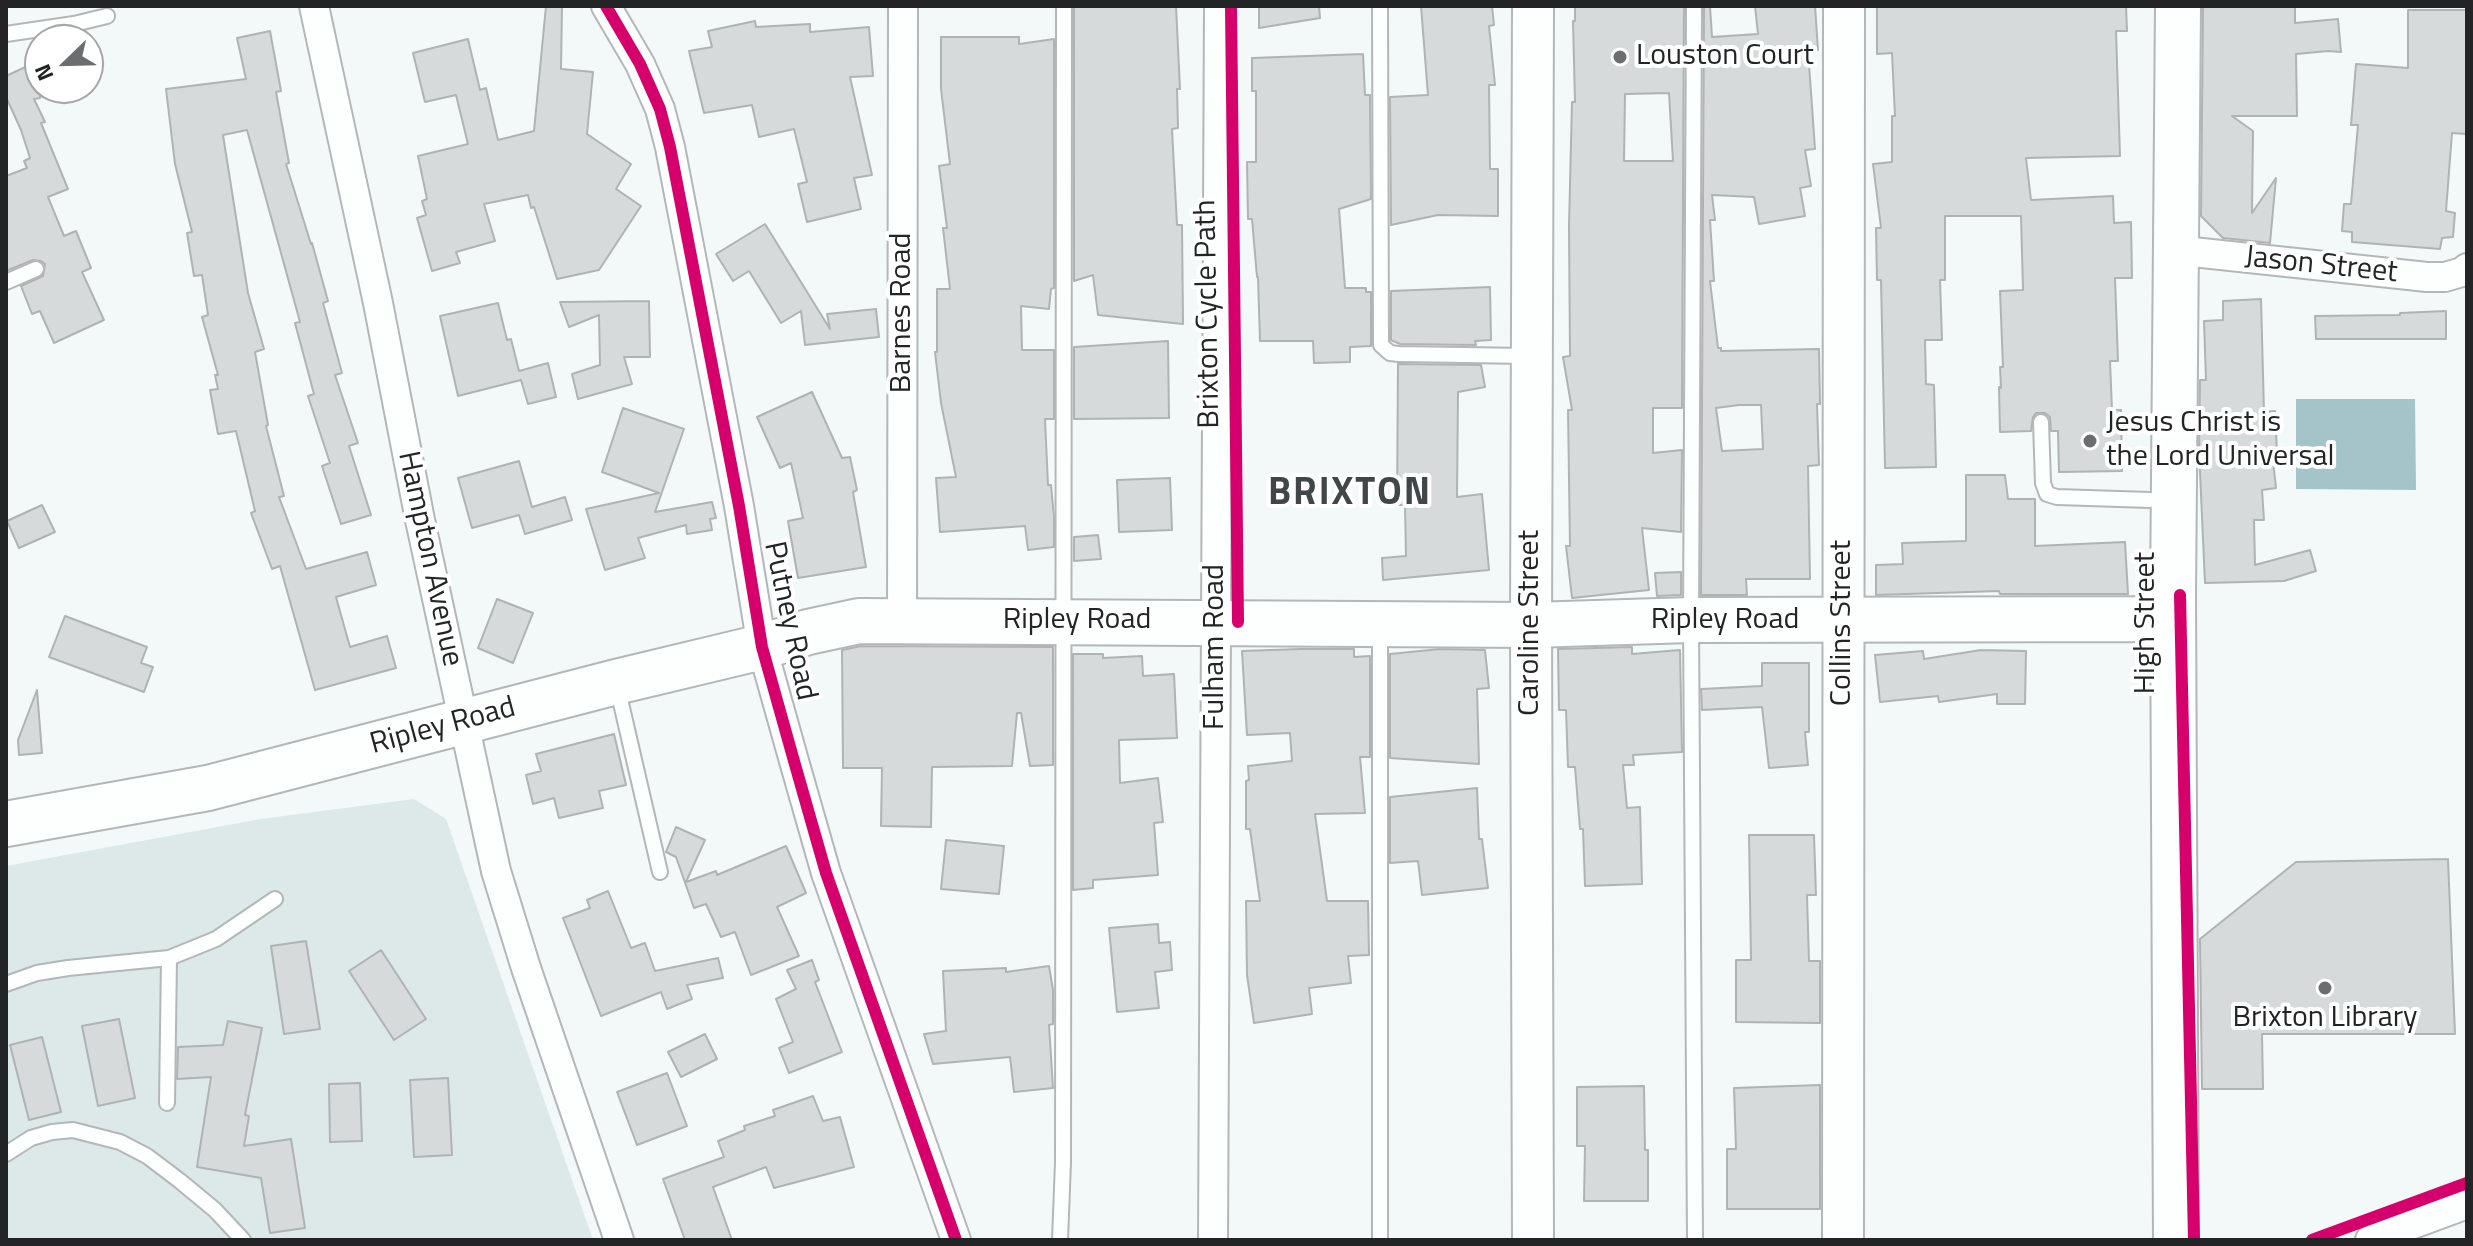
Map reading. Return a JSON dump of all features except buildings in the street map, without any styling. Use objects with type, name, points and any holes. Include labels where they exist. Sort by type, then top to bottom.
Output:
[{"type":"main road","name":"High Street","points":[[2150,6],[2150,500],[2162,619],[2176,1240]]},
{"type":"main road","name":"High Street","points":[[2152,1240],[2162,619],[2178,6]]},
{"type":"main road","name":"Ripley Road","points":[[6,824],[208,788],[846,624],[902,620],[1531,625],[1691,620],[2162,619]]},
{"type":"street","name":"Hampton Avenue","points":[[314,6],[496,871],[531,984],[619,1240]]},
{"type":"street","name":"Putney Road","points":[[606,6],[640,64],[660,109],[670,147],[739,506],[762,647],[826,873],[956,1240]]},
{"type":"street","name":"Barnes Road","points":[[902,620],[903,6]]},
{"type":"street","name":"Fulham Road","points":[[1213,1240],[1219,6]]},
{"type":"street","name":"Caroline Street","points":[[1533,6],[1533,1240]]},
{"type":"street","name":"Collins Street","points":[[1843,1240],[1844,6]]},
{"type":"street","name":"Jason Street","points":[[2174,250],[2427,277],[2445,277],[2467,268]]},
{"type":"street","points":[[2370,1240],[2412,1233],[2467,1204]]},
{"type":"lane","points":[[1060,1240],[1065,621],[1064,6]]},
{"type":"lane","points":[[1380,6],[1381,345],[1390,353],[1399,354],[1532,356]]},
{"type":"lane","points":[[1694,6],[1691,620],[1695,1240]]},
{"type":"lane","points":[[6,34],[107,16]]},
{"type":"lane","points":[[6,282],[36,269]]},
{"type":"lane","points":[[2041,422],[2043,483],[2047,494],[2057,497],[2150,500]]},
{"type":"lane","points":[[1380,623],[1380,1240]]},
{"type":"lane","points":[[616,682],[660,872]]},
{"type":"lane","points":[[6,984],[37,973],[68,968],[169,958],[216,939],[275,899]]},
{"type":"lane","points":[[167,1103],[169,958]]},
{"type":"lane","points":[[6,1154],[31,1138],[52,1132],[73,1130],[120,1142],[147,1156],[180,1181],[215,1210],[243,1240]]},
{"type":"shaded area","points":[[414,799],[446,819],[593,1240],[6,1240],[6,866],[261,819]]},
{"type":"water","points":[[2296,399],[2415,399],[2416,490],[2296,489]]},
{"type":"cycle path","points":[[606,6],[640,64],[660,109],[670,147],[739,506],[762,647],[794,761],[826,873],[956,1240]]},
{"type":"cycle path","name":"Brixton Cycle Path","points":[[1231,6],[1238,622]]},
{"type":"cycle path","points":[[2180,595],[2194,1240]]},
{"type":"cycle path","points":[[2312,1240],[2467,1183]]},
{"type":"place","name":"Louston Court","points":[[1620,57]]},
{"type":"place","name":"Jesus Christ is the Lord Universal","points":[[2090,441]]},
{"type":"place","name":"Brixton Library","points":[[2325,988]]},
{"type":"district","name":"BRIXTON","points":[[1350,495]]}]
